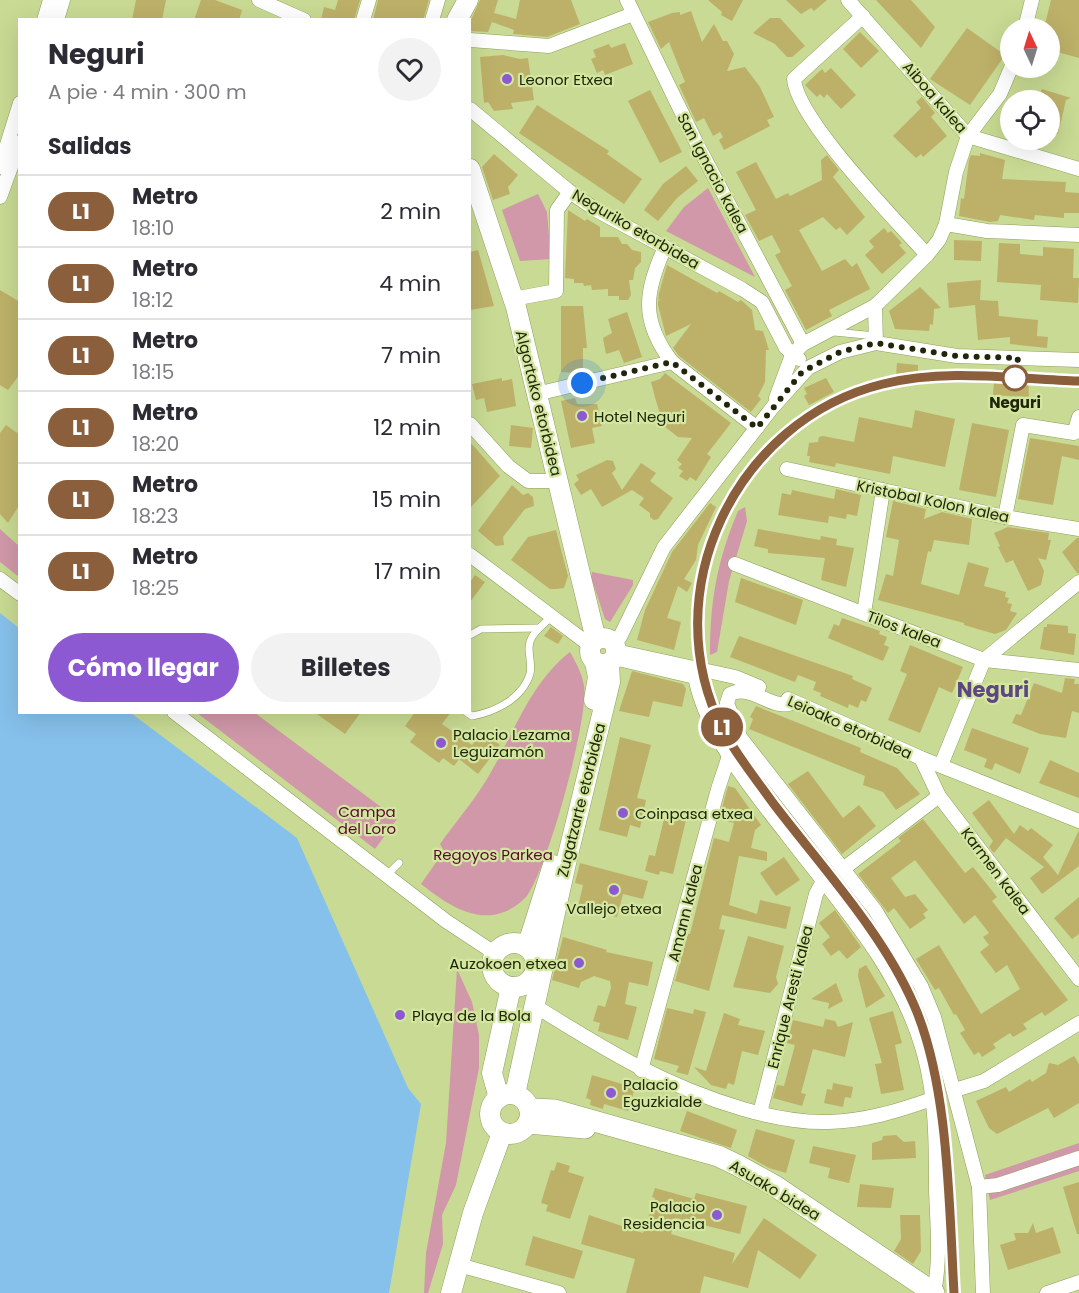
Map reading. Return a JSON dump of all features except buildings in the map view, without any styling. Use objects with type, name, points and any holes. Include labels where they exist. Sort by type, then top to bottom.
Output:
[{"type":"main road","name":"Asuako bidea","points":[[518,1106],[555,1110],[728,1161],[775,1186],[934,1293]]},
{"type":"main road","name":"Asuako bidea","points":[[518,1106],[580,1127],[699,1161],[734,1176],[766,1193],[916,1293]]},
{"type":"street","points":[[45,18],[50,0]]},
{"type":"street","points":[[58,18],[63,0]]},
{"type":"street","points":[[259,0],[272,14],[293,18]]},
{"type":"street","points":[[364,18],[369,0]]},
{"type":"street","points":[[433,18],[438,0]]},
{"type":"street","points":[[458,18],[468,0]]},
{"type":"street","name":"San Ignacio kalea","points":[[627,0],[697,144],[803,344]]},
{"type":"street","name":"Aiboa kalea","points":[[848,0],[968,136],[1079,168]]},
{"type":"street","points":[[1028,18],[1032,0]]},
{"type":"street","points":[[471,40],[549,46],[633,14]]},
{"type":"street","points":[[863,16],[803,69],[794,79],[794,87],[816,127],[834,151],[927,255]]},
{"type":"street","points":[[772,408],[792,355],[803,344],[874,306],[927,255],[946,224],[956,172],[968,136],[1000,94],[1007,78]]},
{"type":"street","points":[[0,167],[18,109]]},
{"type":"street","name":"Neguriko etorbidea","points":[[471,110],[570,192],[596,210],[762,302],[792,355],[808,368]]},
{"type":"street","points":[[0,197],[18,148]]},
{"type":"street","name":"Algortako etorbidea","points":[[471,172],[513,299],[558,481],[605,652]]},
{"type":"street","points":[[513,299],[556,291],[557,210],[570,192]]},
{"type":"street","points":[[946,224],[987,231],[1079,235]]},
{"type":"street","points":[[665,247],[652,275],[648,303],[655,335],[672,362],[757,428]]},
{"type":"street","points":[[874,306],[876,334]]},
{"type":"street","points":[[857,314],[866,315],[876,334]]},
{"type":"street","points":[[605,652],[620,637],[664,547],[772,408],[808,368],[876,334],[957,356],[1079,360]]},
{"type":"street","points":[[536,394],[672,362]]},
{"type":"street","points":[[1005,517],[1023,425],[1074,433],[1075,417]]},
{"type":"street","points":[[471,425],[508,466],[528,481],[558,481]]},
{"type":"street","name":"Kristobal Kolon kalea","points":[[787,469],[1005,517],[1079,529]]},
{"type":"street","points":[[864,613],[884,490]]},
{"type":"street","points":[[471,556],[605,652],[695,677],[708,716],[729,756],[870,944],[898,986],[924,1055],[932,1099],[937,1256],[934,1293]]},
{"type":"street","name":"Tilos kalea","points":[[735,564],[984,660],[1079,670]]},
{"type":"street","points":[[0,579],[18,592]]},
{"type":"street","points":[[941,765],[984,660],[1079,582]]},
{"type":"street","name":"Leioako etorbidea","points":[[605,652],[735,677],[921,758],[1079,821]]},
{"type":"street","name":"Zugatzarte etorbidea","points":[[502,1133],[496,1130],[490,1118],[492,1105],[518,1106],[534,1005],[610,682],[605,652]]},
{"type":"street","name":"Zugatzarte etorbidea","points":[[526,947],[552,869],[586,741],[605,652]]},
{"type":"street","points":[[794,702],[782,705],[743,690],[730,694],[727,703],[740,737],[843,869],[899,946],[921,986],[934,1017],[979,1187],[983,1293]]},
{"type":"street","points":[[177,714],[386,876],[495,954]]},
{"type":"street","name":"Amann kalea","points":[[641,1070],[729,756]]},
{"type":"street","name":"Karmen kalea","points":[[921,758],[939,796],[1079,979]]},
{"type":"street","points":[[843,869],[939,796]]},
{"type":"street","name":"Enrique Aresti kalea","points":[[760,1113],[816,894],[823,881]]},
{"type":"street","name":"Zugatzarte etorbidea","points":[[534,1005],[536,970],[550,937]]},
{"type":"street","points":[[509,944],[526,947],[533,954],[536,970],[524,985],[511,987],[502,983],[493,972],[492,964],[495,954],[509,944]]},
{"type":"street","points":[[451,1293],[473,1214],[502,1133],[515,1134],[518,1106],[492,1073],[511,987]]},
{"type":"street","points":[[534,1005],[591,1042],[641,1070],[691,1092],[760,1113],[828,1123],[878,1117],[932,1099]]},
{"type":"street","points":[[955,1090],[984,1081],[1075,1026],[1079,1041]]},
{"type":"street","points":[[979,1187],[998,1185],[1079,1158]]},
{"type":"street","points":[[459,1265],[559,1293]]},
{"type":"street","points":[[1047,1293],[1079,1282]]},
{"type":"lane","points":[[826,331],[876,334]]},
{"type":"lane","points":[[469,714],[472,716],[490,713],[508,702],[520,689],[530,674],[528,648],[539,628],[552,616]]},
{"type":"lane","points":[[471,634],[481,629],[539,628]]},
{"type":"lane","points":[[386,876],[399,863]]},
{"type":"green space","points":[[708,188],[755,277],[666,231],[684,207]]},
{"type":"green space","points":[[538,194],[547,212],[551,259],[520,261],[502,210]]},
{"type":"green space","points":[[745,507],[747,521],[729,581],[717,652],[710,655],[711,617],[720,564],[738,511]]},
{"type":"green space","points":[[0,529],[18,545],[18,576],[0,562]]},
{"type":"green space","points":[[592,572],[633,580],[633,585],[610,622],[605,619],[591,577]]},
{"type":"green space","name":"Regoyos Parkea","points":[[570,652],[584,686],[584,703],[565,794],[535,882],[524,899],[504,912],[481,915],[459,909],[421,884],[444,851],[440,844],[487,779],[523,711],[543,679]]},
{"type":"green space","name":"Campa del Loro","points":[[198,714],[256,714],[397,819],[375,849]]},
{"type":"green space","points":[[457,969],[472,1002],[479,1035],[479,1068],[456,1185],[442,1215],[443,1244],[428,1293],[424,1293],[426,1253],[446,1143]]},
{"type":"green space","points":[[1079,1143],[1079,1171],[990,1200],[985,1175]]},
{"type":"water","points":[[0,613],[18,627],[18,714],[132,714],[297,838],[408,1088],[421,1104],[389,1293],[0,1293]]},
{"type":"railway","points":[[954,1293],[941,1108],[926,1037],[914,1005],[895,968],[872,932],[768,800],[744,766],[723,730],[703,677],[697,623],[703,570],[721,519],[749,473],[786,434],[831,403],[883,384],[907,379],[981,376],[1079,381]]},
{"type":"metro line","name":"L1","points":[[954,1293],[940,1107],[935,1074],[922,1024],[906,987],[887,954],[756,780],[724,732],[708,693],[702,666],[697,617],[700,584],[706,556],[719,519],[746,474],[782,436],[806,418],[834,402],[881,384],[936,376],[1079,381]]},
{"type":"place","name":"Leonor Etxea","points":[[507,79]]},
{"type":"place","name":"Neguri","points":[[1015,378]]},
{"type":"place","name":"Hotel Neguri","points":[[582,416]]},
{"type":"place","name":"Palacio Lezama Leguizamón","points":[[441,743]]},
{"type":"place","name":"Coinpasa etxea","points":[[623,813]]},
{"type":"place","name":"Vallejo etxea","points":[[614,890]]},
{"type":"place","name":"Auzokoen etxea","points":[[579,963]]},
{"type":"place","name":"Playa de la Bola","points":[[400,1015]]},
{"type":"place","name":"Palacio Eguzkialde","points":[[611,1093]]},
{"type":"place","name":"Palacio Residencia","points":[[717,1215]]},
{"type":"district","name":"Neguri","points":[[993,689]]},
{"type":"route","points":[[582,383],[672,362],[746,417],[757,428],[802,372],[840,352],[876,343],[957,356],[1018,358],[1015,378]]}]
